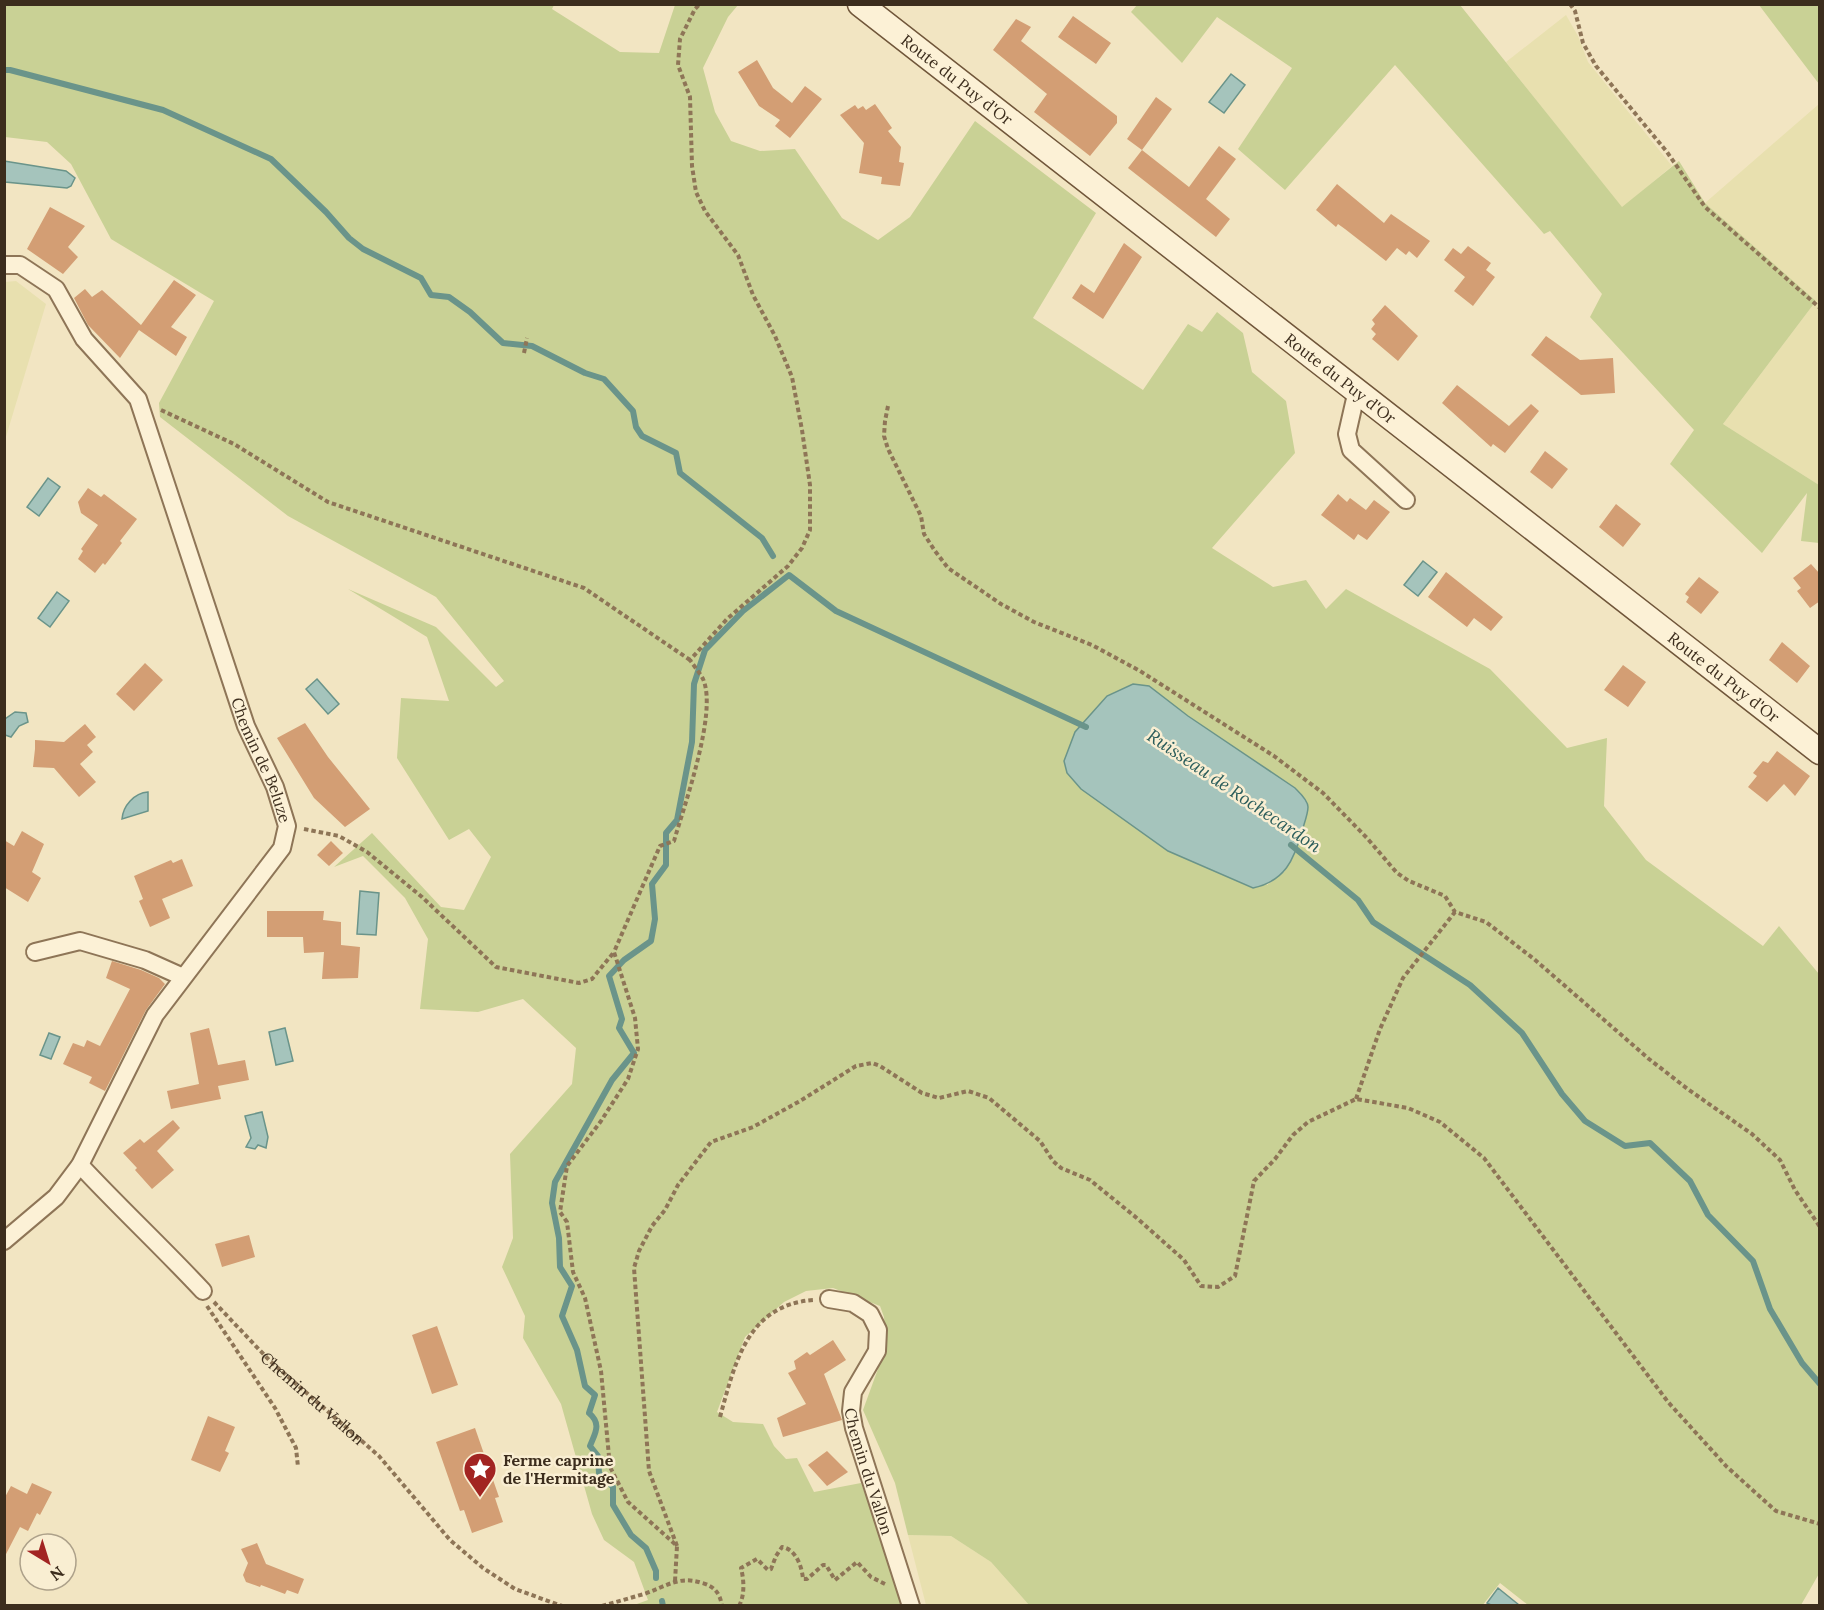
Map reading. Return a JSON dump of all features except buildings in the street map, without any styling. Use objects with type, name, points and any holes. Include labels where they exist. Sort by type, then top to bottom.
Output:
[{"type":"main road","name":"Route du Puy d'Or","points":[[860,4],[1820,753]]},
{"type":"street","name":"Chemin de Beluze","points":[[4,265],[20,265],[56,289],[84,339],[138,399],[246,726],[276,788],[287,826],[282,848],[155,1015],[80,1165],[56,1197],[4,1241]]},
{"type":"street","points":[[1357,390],[1347,434],[1351,450],[1406,500]]},
{"type":"street","points":[[35,952],[81,941],[146,960],[183,977]]},
{"type":"street","points":[[80,1165],[203,1291]]},
{"type":"street","name":"Chemin du Vallon","points":[[829,1299],[853,1303],[870,1314],[878,1330],[877,1350],[853,1392],[851,1410],[854,1428],[877,1493],[911,1605]]},
{"type":"path","points":[[690,660],[727,620],[788,566],[802,548],[810,530],[810,484],[792,377],[775,336],[753,295],[738,255],[705,211],[696,192],[690,98],[678,65],[680,39],[695,9],[700,4]]},
{"type":"path","points":[[1570,4],[1575,11],[1583,43],[1596,66],[1667,152],[1705,207],[1820,308]]},
{"type":"path","points":[[524,353],[527,338]]},
{"type":"path","points":[[138,399],[234,444],[328,502],[584,588],[690,660],[704,680],[706,702],[702,745],[674,841],[660,846],[614,952],[592,979],[579,983],[496,967],[422,897],[367,852],[339,836],[287,826]]},
{"type":"path","points":[[888,406],[884,436],[888,449],[921,516],[924,534],[948,568],[1001,604],[1034,622],[1092,645],[1140,671],[1274,756],[1323,793],[1397,873],[1409,881],[1445,896],[1455,912],[1486,922],[1534,959],[1648,1059],[1752,1134],[1780,1160],[1820,1227]]},
{"type":"path","points":[[1356,1100],[1380,1029],[1403,978],[1455,912]]},
{"type":"path","points":[[614,952],[635,1018],[638,1049],[628,1079],[601,1121],[567,1166],[560,1212],[567,1222],[573,1272],[585,1298],[601,1371],[610,1467],[628,1502],[676,1546]]},
{"type":"path","points":[[675,1581],[676,1546],[649,1471],[634,1268],[639,1251],[678,1185],[711,1142],[753,1126],[800,1101],[856,1066],[872,1063],[922,1093],[939,1098],[968,1091],[989,1098],[1040,1141],[1053,1161],[1061,1168],[1089,1180],[1138,1219],[1184,1260],[1201,1286],[1218,1287],[1234,1276],[1254,1181],[1293,1135],[1308,1122],[1356,1100],[1408,1108],[1440,1122],[1484,1158],[1668,1402],[1727,1467],[1776,1511],[1820,1524]]},
{"type":"path","points":[[203,1291],[207,1309],[275,1408],[296,1448],[298,1467]]},
{"type":"path","name":"Chemin du Vallon","points":[[203,1291],[270,1361],[379,1456],[450,1540],[483,1568],[515,1589],[561,1605]]},
{"type":"path","points":[[720,1417],[731,1375],[752,1331],[771,1312],[796,1301],[829,1299]]},
{"type":"path","points":[[739,1605],[742,1600],[744,1578],[741,1568],[757,1559],[768,1570],[771,1569],[782,1547],[790,1550],[802,1566],[802,1579],[807,1579],[826,1565],[835,1580],[857,1562],[871,1577],[882,1583],[903,1584]]},
{"type":"path","points":[[602,1605],[644,1594],[675,1581],[690,1579],[712,1586],[723,1605]]},
{"type":"shaded area","points":[[1566,15],[1578,36],[1588,62],[1672,166],[1622,208],[1506,62]]},
{"type":"shaded area","points":[[1819,104],[1819,485],[1723,424],[1816,301],[1705,203]]},
{"type":"shaded area","points":[[16,281],[46,304],[5,440],[5,282]]},
{"type":"shaded area","points":[[908,1535],[951,1536],[991,1562],[1029,1605],[926,1605]]},
{"type":"green space","points":[[5,5],[554,5],[552,9],[620,52],[659,53],[675,5],[738,5],[728,17],[703,68],[715,112],[731,141],[760,151],[795,149],[842,218],[878,240],[910,217],[975,121],[1096,213],[1033,318],[1143,390],[1188,324],[1202,332],[1217,312],[1243,333],[1252,372],[1286,401],[1295,453],[1212,548],[1273,587],[1306,580],[1326,609],[1346,589],[1490,669],[1567,748],[1607,738],[1604,806],[1646,860],[1763,946],[1779,926],[1819,974],[1820,1572],[1801,1605],[1528,1605],[1500,1583],[1482,1606],[1029,1605],[991,1562],[951,1536],[908,1535],[895,1483],[863,1410],[886,1347],[884,1317],[880,1306],[833,1288],[806,1291],[784,1302],[745,1337],[717,1412],[733,1422],[763,1424],[774,1446],[786,1459],[797,1458],[814,1492],[861,1483],[904,1605],[634,1605],[648,1600],[634,1562],[604,1540],[592,1514],[561,1404],[523,1338],[525,1316],[502,1267],[513,1238],[510,1154],[572,1084],[576,1048],[523,999],[478,1012],[420,1009],[428,939],[405,898],[363,856],[334,867],[372,833],[441,907],[464,910],[491,857],[469,829],[449,840],[397,758],[401,698],[449,701],[427,637],[348,589],[436,627],[496,687],[504,681],[436,597],[288,516],[160,417],[159,403],[214,301],[111,239],[71,164],[47,142],[5,137]],"holes":[[[1149,686],[1188,716],[1295,788],[1304,798],[1297,849],[1284,872],[1267,885]]]},
{"type":"green space","points":[[1137,5],[1460,5],[1622,207],[1679,161],[1705,203],[1816,301],[1723,424],[1819,485],[1819,543],[1801,541],[1807,493],[1762,553],[1670,464],[1694,430],[1590,317],[1602,294],[1550,231],[1544,234],[1395,65],[1285,190],[1238,149],[1292,68],[1217,17],[1182,63],[1131,12]]},
{"type":"green space","points":[[1759,5],[1819,5],[1819,84]]},
{"type":"water","points":[[1231,74],[1245,85],[1224,113],[1209,102]]},
{"type":"water","points":[[4,161],[66,171],[75,178],[71,186],[67,188],[5,182]]},
{"type":"water","points":[[48,478],[60,487],[39,516],[27,507]]},
{"type":"water","points":[[1423,561],[1437,572],[1418,596],[1404,585]]},
{"type":"water","points":[[57,592],[69,601],[50,627],[38,618]]},
{"type":"water","points":[[317,679],[339,704],[328,714],[306,689]]},
{"type":"water","points":[[1133,684],[1149,686],[1188,716],[1295,788],[1305,799],[1308,804],[1307,813],[1295,851],[1280,875],[1264,885],[1253,888],[1168,851],[1081,789],[1067,773],[1064,761],[1075,732],[1107,696]]},
{"type":"water","points":[[15,712],[26,713],[28,722],[19,726],[11,737],[5,735],[5,719]]},
{"type":"water","points":[[148,792],[148,811],[122,819],[130,801]]},
{"type":"water","points":[[360,891],[379,893],[376,935],[357,934]]},
{"type":"water","points":[[285,1028],[293,1061],[276,1065],[269,1032]]},
{"type":"water","points":[[49,1033],[60,1037],[51,1059],[40,1055]]},
{"type":"water","points":[[262,1112],[268,1137],[266,1148],[258,1145],[255,1149],[246,1147],[251,1138],[245,1116]]},
{"type":"water","points":[[1498,1588],[1519,1605],[1487,1603]]},
{"type":"waterway","name":"Ruisseau de Rochecardon","points":[[4,70],[163,110],[271,159],[326,212],[349,238],[363,249],[421,278],[431,295],[449,297],[470,312],[503,343],[532,346],[585,373],[604,379],[633,411],[636,427],[642,436],[676,453],[680,473],[762,538],[773,556]]},
{"type":"waterway","points":[[656,1578],[656,1571],[646,1548],[631,1535],[613,1505],[613,1487],[599,1473],[598,1456],[590,1446],[596,1429],[595,1421],[589,1413],[595,1395],[585,1386],[577,1350],[562,1316],[572,1286],[560,1267],[559,1238],[552,1203],[555,1182],[612,1080],[634,1053],[619,1028],[622,1019],[609,976],[624,960],[651,941],[655,919],[652,884],[666,865],[666,833],[677,820],[692,742],[694,684],[705,650],[743,611],[789,575],[836,611],[1086,727]]},
{"type":"waterway","name":"Ruisseau de Rochecardon","points":[[1291,845],[1358,900],[1373,922],[1470,985],[1522,1033],[1562,1094],[1585,1121],[1625,1146],[1650,1143],[1690,1181],[1708,1215],[1753,1261],[1770,1309],[1802,1363],[1820,1384]]},
{"type":"waterway","points":[[662,1601],[663,1606]]},
{"type":"place","name":"Ferme caprine de l'Hermitage","points":[[480,1498]]}]
